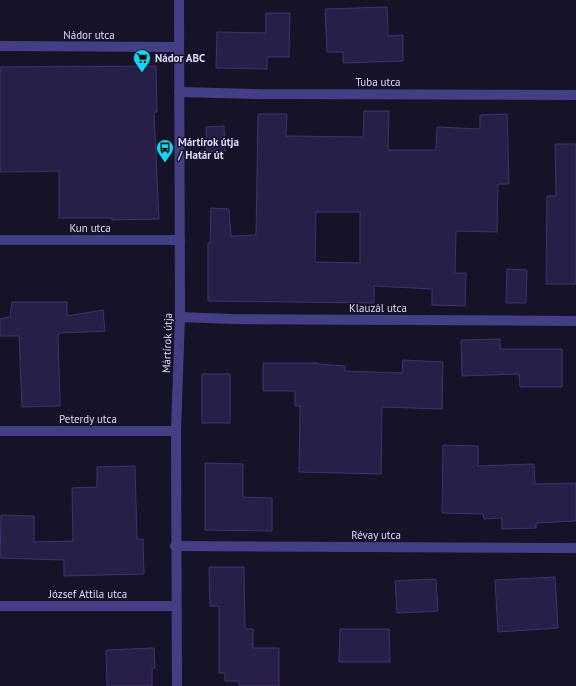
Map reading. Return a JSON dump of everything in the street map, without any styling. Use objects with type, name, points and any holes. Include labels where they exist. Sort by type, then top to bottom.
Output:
[{"type":"street","name":"Mártírok útja","points":[[177,686],[175,546],[176,431],[180,317],[179,0]]},
{"type":"street","name":"Nádor utca","points":[[0,46],[179,47]]},
{"type":"street","name":"Tuba utca","points":[[179,92],[265,94],[576,95]]},
{"type":"street","name":"Kun utca","points":[[0,240],[180,240]]},
{"type":"street","name":"Klauzál utca","points":[[180,317],[240,319],[576,321]]},
{"type":"street","name":"Peterdy utca","points":[[0,431],[176,431]]},
{"type":"street","name":"Révay utca","points":[[175,546],[576,548]]},
{"type":"street","name":"József Attila utca","points":[[0,606],[176,606]]},
{"type":"building","points":[[387,7],[388,36],[403,35],[403,61],[343,63],[343,52],[327,52],[325,9]]},
{"type":"building","points":[[266,13],[290,13],[289,57],[267,57],[267,69],[216,68],[217,32],[266,33]]},
{"type":"building","points":[[156,66],[157,112],[154,112],[159,219],[112,220],[112,218],[59,218],[59,171],[0,172],[0,67]]},
{"type":"building","points":[[364,111],[389,111],[388,150],[436,150],[437,127],[480,129],[480,115],[507,114],[509,184],[498,184],[497,232],[456,231],[455,273],[466,273],[465,306],[432,305],[432,289],[374,286],[374,303],[208,301],[208,243],[210,243],[211,208],[229,209],[231,236],[256,235],[258,114],[287,114],[286,136],[363,137]],"holes":[[[316,212],[360,212],[360,263],[315,262]]]},
{"type":"building","points":[[224,126],[225,151],[207,152],[206,127]]},
{"type":"building","points":[[555,144],[576,144],[576,284],[546,284],[547,196],[556,196]]},
{"type":"building","points":[[507,269],[527,270],[526,303],[506,303]]},
{"type":"building","points":[[12,302],[67,302],[67,316],[103,310],[105,331],[58,333],[60,406],[22,407],[19,336],[0,336],[0,319],[10,317]]},
{"type":"building","points":[[500,339],[500,349],[562,349],[562,387],[520,387],[519,374],[462,376],[461,340]]},
{"type":"building","points":[[403,360],[443,362],[442,409],[382,407],[381,474],[299,472],[300,406],[295,406],[295,391],[263,391],[263,363],[318,363],[345,366],[345,371],[402,373]]},
{"type":"building","points":[[202,374],[230,374],[230,423],[202,423]]},
{"type":"building","points":[[443,445],[478,446],[478,466],[534,464],[535,484],[576,483],[576,521],[536,523],[536,528],[502,529],[502,518],[484,519],[483,514],[442,513]]},
{"type":"building","points":[[205,463],[243,464],[243,497],[272,498],[272,531],[205,530]]},
{"type":"building","points":[[135,466],[137,539],[143,539],[144,574],[64,576],[64,560],[0,558],[1,515],[34,516],[34,542],[73,541],[72,488],[97,487],[97,467]]},
{"type":"building","points":[[209,567],[244,567],[245,629],[253,629],[253,648],[279,648],[279,686],[239,686],[239,681],[225,681],[225,673],[219,673],[219,606],[210,606]]},
{"type":"building","points":[[555,577],[558,628],[498,632],[495,580]]},
{"type":"building","points":[[436,579],[438,611],[397,613],[395,581]]},
{"type":"building","points":[[340,629],[389,629],[390,662],[339,662]]},
{"type":"building","points":[[154,648],[155,668],[152,669],[152,686],[107,686],[106,650]]},
{"type":"place","name":"Nádor ABC","points":[[142,73]]},
{"type":"place","name":"Mártírok útja / Határ út","points":[[165,163]]}]
